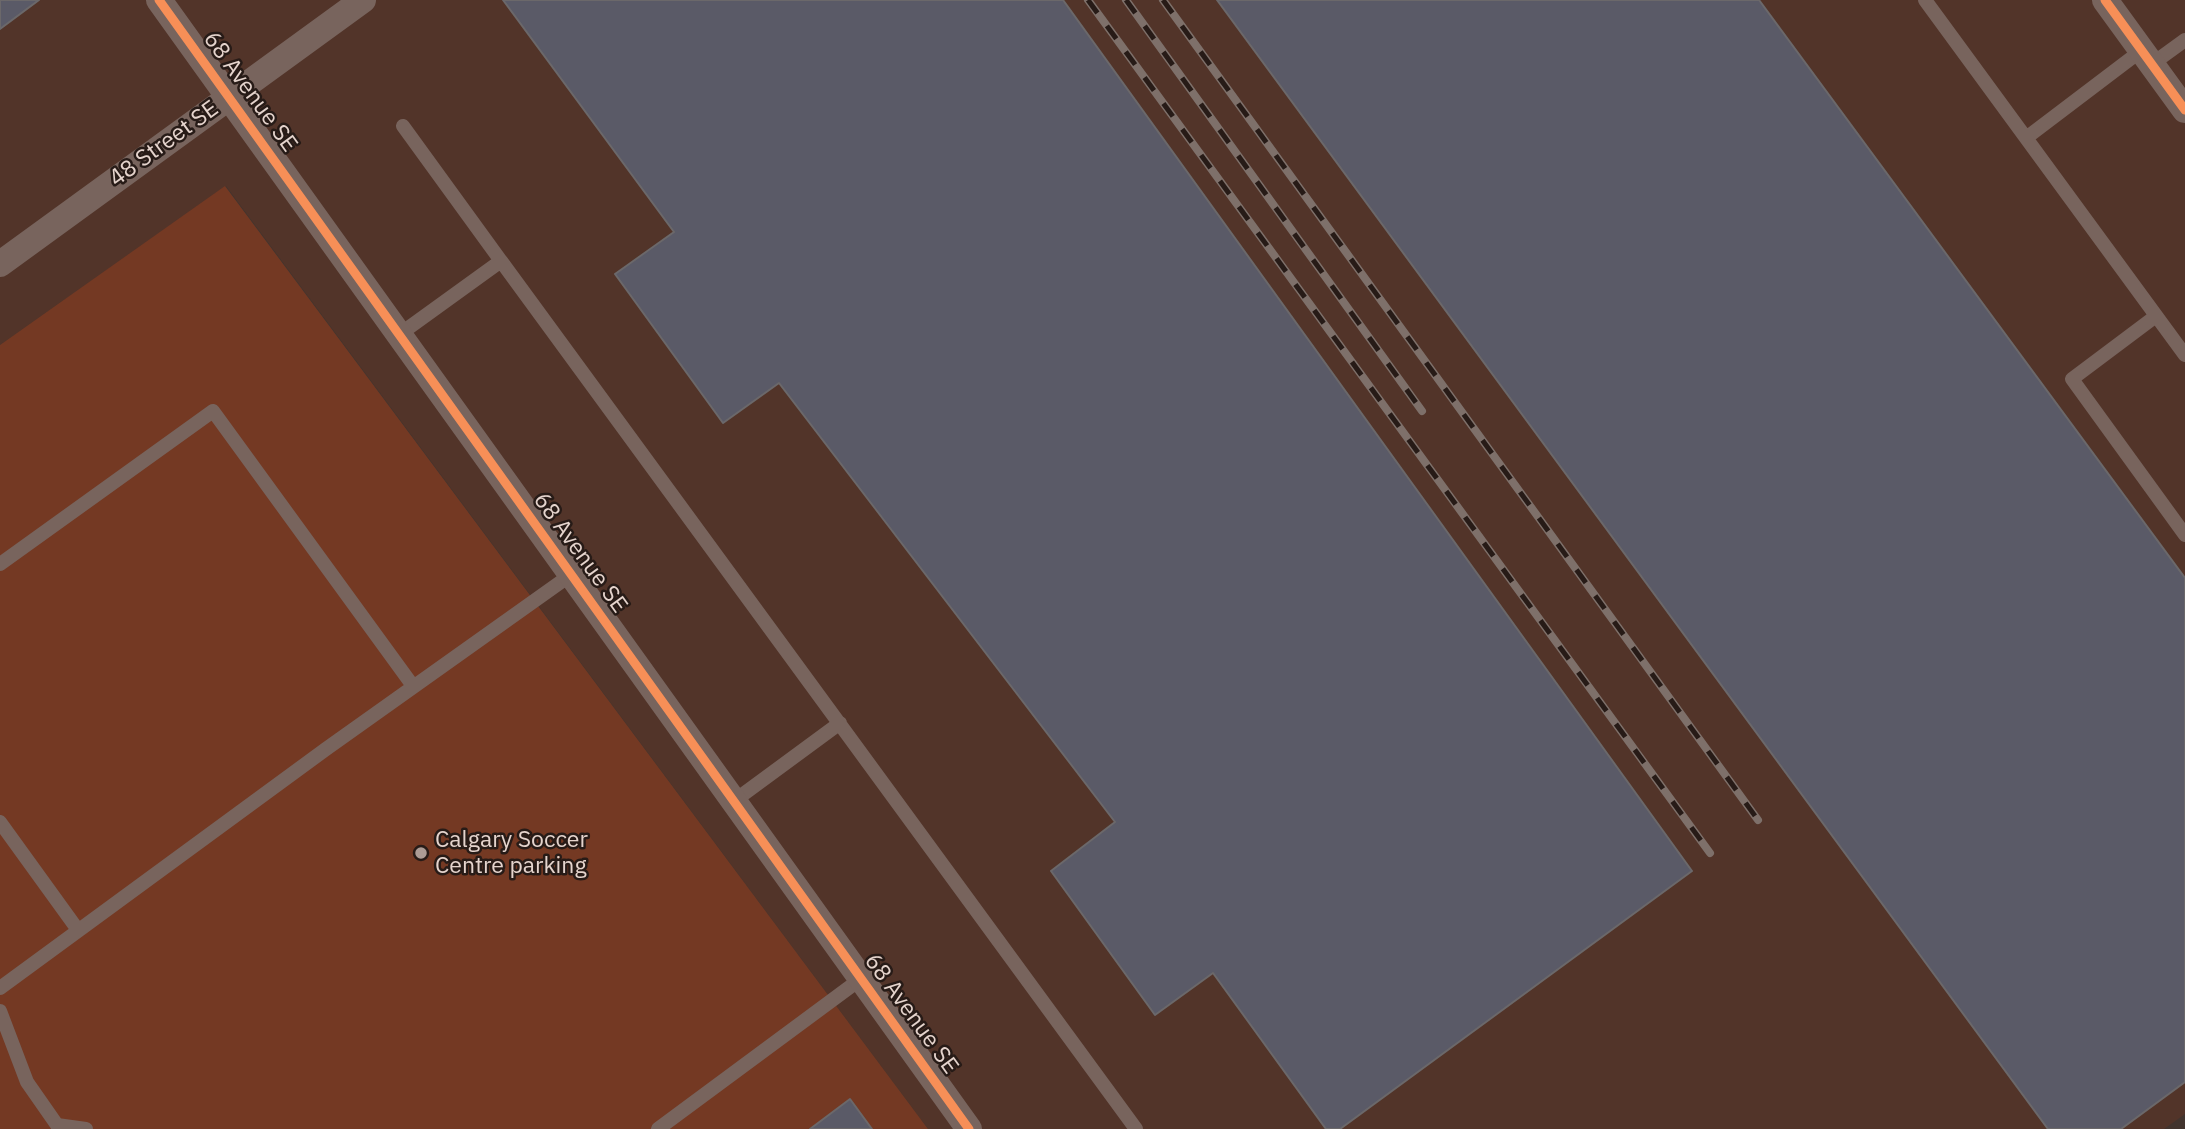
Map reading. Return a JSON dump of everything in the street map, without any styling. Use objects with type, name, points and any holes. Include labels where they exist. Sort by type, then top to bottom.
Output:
[{"type":"street","name":"68 Avenue SE","points":[[159,0],[970,1129]]},
{"type":"street","name":"48 Street SE","points":[[0,264],[363,0]]},
{"type":"street","points":[[2105,0],[2185,110]]},
{"type":"lane","points":[[1925,0],[2185,355]]},
{"type":"lane","points":[[2026,138],[2147,57],[2185,40]]},
{"type":"lane","points":[[403,126],[1136,1129]]},
{"type":"lane","points":[[400,334],[501,261]]},
{"type":"lane","points":[[2156,316],[2072,379],[2185,535]]},
{"type":"lane","points":[[0,564],[214,411],[413,686]]},
{"type":"lane","points":[[0,988],[413,686],[572,574]]},
{"type":"lane","points":[[734,801],[840,723]]},
{"type":"lane","points":[[0,822],[78,930]]},
{"type":"lane","points":[[658,1129],[862,978]]},
{"type":"lane","points":[[0,1011],[27,1082],[54,1127],[86,1129]]},
{"type":"shaded area","points":[[0,0],[2185,0],[2185,1114],[2164,1129],[928,1129],[226,186],[0,345]]},
{"type":"shaded area","points":[[225,186],[928,1129],[0,1129],[0,345]]},
{"type":"building","points":[[0,0],[39,0],[0,29]]},
{"type":"building","points":[[503,0],[1063,0],[1692,871],[1340,1129],[1326,1129],[1213,973],[1155,1015],[1051,871],[1115,822],[779,383],[723,423],[615,274],[674,232]]},
{"type":"building","points":[[1217,0],[1759,0],[2185,578],[2185,1082],[2121,1129],[2048,1129]]},
{"type":"building","points":[[850,1099],[872,1129],[810,1129]]},
{"type":"railway","points":[[1088,0],[1710,853]]},
{"type":"railway","points":[[1126,0],[1422,411]]},
{"type":"railway","points":[[1163,0],[1758,820]]},
{"type":"cycle path","points":[[159,0],[969,1129]]},
{"type":"cycle path","points":[[2105,0],[2185,110]]},
{"type":"place","name":"Calgary Soccer Centre parking","points":[[421,853]]}]
